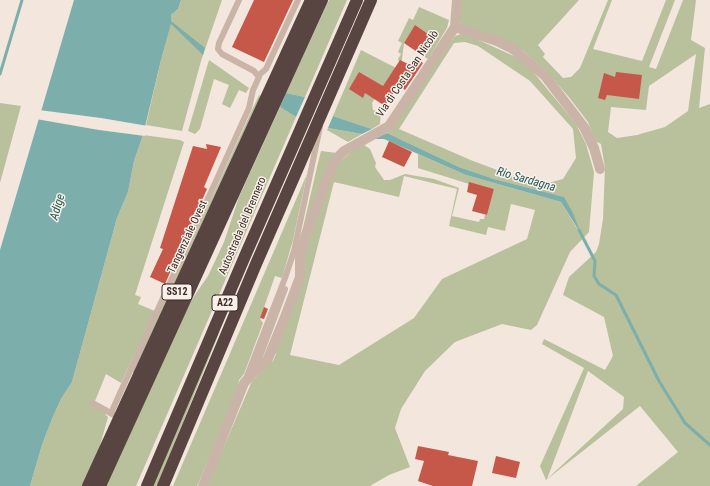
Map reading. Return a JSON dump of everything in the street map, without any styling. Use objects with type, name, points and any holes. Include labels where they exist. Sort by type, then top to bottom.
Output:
[{"type":"highway","name":"Tangenziale Ovest","points":[[100,486],[271,101],[311,0]]},
{"type":"highway","name":"Tangenziale Ovest","points":[[276,89],[322,0]]},
{"type":"highway","name":"Autostrada del Brennero","points":[[147,486],[312,100],[357,0]]},
{"type":"highway","name":"A22","points":[[163,486],[256,264],[318,126],[325,105],[371,0]]},
{"type":"highway","name":"Tangenziale Ovest","points":[[88,486],[115,415],[271,101]]},
{"type":"street","name":"Via di Costa San Nicolò","points":[[203,486],[244,383],[254,371],[267,361],[300,277],[302,251],[334,160],[344,151],[389,126],[455,27],[456,0]]},
{"type":"street","name":"Via di Costa San Nicolò","points":[[455,27],[497,41],[513,49],[545,76],[584,127],[594,148],[600,170]]},
{"type":"lane","points":[[239,0],[219,43],[218,49],[222,54],[259,75]]},
{"type":"lane","points":[[92,403],[115,415],[249,108],[252,90],[259,75],[266,69],[298,0]]},
{"type":"lane","points":[[254,371],[286,285],[318,126]]},
{"type":"lane","points":[[244,383],[294,251]]},
{"type":"green space","points":[[181,0],[222,0],[201,61],[182,131],[146,125],[171,23],[171,15],[178,9]]},
{"type":"green space","points":[[329,0],[347,0],[305,97],[286,93]]},
{"type":"green space","points":[[459,0],[579,0],[538,45],[545,54],[543,57],[563,78],[571,77],[580,68],[608,0],[612,0],[593,49],[642,61],[666,0],[675,0],[649,67],[656,69],[683,0],[696,0],[691,40],[705,48],[699,108],[710,104],[710,486],[636,486],[678,452],[640,406],[546,480],[540,466],[584,368],[542,344],[544,339],[605,370],[613,356],[604,317],[563,295],[569,277],[596,252],[599,244],[603,219],[605,168],[601,144],[595,141],[588,122],[545,70],[523,51],[512,44],[461,24],[459,21]],"holes":[[[696,54],[688,111],[665,127],[637,135],[617,138],[608,132],[611,107],[646,110],[649,86]],[[588,371],[624,397],[623,409],[547,479]]]},
{"type":"green space","points":[[419,7],[449,20],[447,28],[428,59],[420,54],[431,36],[415,26],[404,43],[401,67],[398,59],[401,54],[398,52],[402,43],[398,41],[409,18],[413,20]]},
{"type":"green space","points":[[461,34],[472,37],[516,57],[530,68],[576,124],[586,144],[594,172],[589,232],[570,252],[537,325],[531,330],[502,324],[455,342],[425,371],[401,409],[395,428],[410,467],[389,475],[370,486],[207,486],[252,381],[273,361],[276,354],[274,352],[304,254],[335,166],[352,151],[364,145],[370,149],[376,163],[375,167],[384,180],[390,180],[405,174],[434,179],[459,188],[452,216],[479,222],[480,219],[484,219],[485,215],[487,215],[494,189],[469,184],[418,168],[418,154],[466,175],[561,202],[579,232],[563,197],[494,179],[459,167],[387,133],[455,36]],"holes":[[[465,42],[478,46],[530,81],[573,129],[576,158],[563,179],[544,184],[516,177],[473,161],[399,129],[454,43]],[[404,176],[457,189],[449,226],[486,235],[488,227],[505,231],[511,204],[535,210],[527,239],[442,279],[414,318],[339,365],[290,355],[334,182],[399,197]]]},
{"type":"green space","points":[[361,50],[400,70],[390,76],[372,103],[373,110],[381,112],[380,124],[372,129],[333,116]]},
{"type":"green space","points":[[209,60],[249,88],[246,93],[239,90],[230,108],[222,104],[229,85],[214,79],[200,129],[195,134],[188,131]]},
{"type":"green space","points":[[259,95],[261,96],[135,374],[132,372]]},
{"type":"green space","points":[[0,103],[21,106],[0,183]]},
{"type":"green space","points":[[280,107],[296,117],[136,486],[106,486],[190,302],[208,276],[224,242],[239,197]]},
{"type":"green space","points":[[328,128],[362,134],[348,142],[327,130]]},
{"type":"green space","points":[[143,135],[180,140],[184,142],[135,295],[141,297],[138,304],[155,311],[121,383],[106,374],[95,401],[108,408],[105,414],[108,417],[99,449],[83,486],[30,486],[42,445],[52,419],[61,399],[72,382],[117,218],[128,192],[134,161]]},
{"type":"green space","points":[[321,151],[337,153],[299,245],[317,167]]},
{"type":"green space","points":[[307,174],[293,240],[282,278],[275,276],[260,319],[263,323],[244,374],[239,380],[237,392],[199,482],[197,486],[173,486]]},
{"type":"green space","points":[[220,331],[157,486],[152,486],[215,338]]},
{"type":"water","name":"Adige","points":[[74,0],[181,0],[178,9],[171,15],[171,21],[205,48],[203,55],[171,24],[143,135],[134,161],[128,192],[117,218],[72,382],[61,399],[52,419],[42,445],[30,486],[0,486],[0,250]]},
{"type":"water","points":[[286,93],[305,97],[296,117],[280,107]]},
{"type":"water","points":[[333,116],[372,129],[362,134],[328,128]]},
{"type":"water","points":[[387,133],[459,167],[494,179],[564,197],[573,213],[581,234],[561,202],[466,175],[384,139],[374,139]]},
{"type":"pier","points":[[39,110],[148,126],[145,136],[99,130],[36,119]]},
{"type":"building","points":[[254,0],[293,0],[264,62],[232,47]]},
{"type":"building","points":[[415,25],[431,36],[430,38],[434,41],[423,56],[404,43]]},
{"type":"building","points":[[417,59],[423,63],[405,90],[399,85],[385,106],[365,93],[363,98],[349,89],[359,72],[383,86],[400,60],[412,66]]},
{"type":"building","points":[[616,72],[642,75],[639,99],[607,95],[605,100],[598,98],[604,73],[615,77]]},
{"type":"building","points":[[389,141],[412,152],[404,167],[382,157]]},
{"type":"building","points":[[206,144],[221,147],[204,187],[207,189],[165,284],[150,277],[163,249],[160,248],[193,146],[207,149]]},
{"type":"building","points":[[469,182],[494,189],[487,215],[472,211],[477,195],[467,192]]},
{"type":"building","points":[[264,307],[268,309],[264,319],[260,318]]},
{"type":"building","points":[[418,446],[449,452],[448,455],[478,461],[472,486],[433,486],[418,481],[424,461],[415,459]]},
{"type":"building","points":[[496,456],[520,462],[516,478],[492,473]]},
{"type":"waterway","points":[[0,74],[22,0]]},
{"type":"waterway","name":"Rio Sardagna","points":[[579,230],[595,261],[594,276],[599,284],[616,295],[659,381],[685,423],[710,445]]}]
